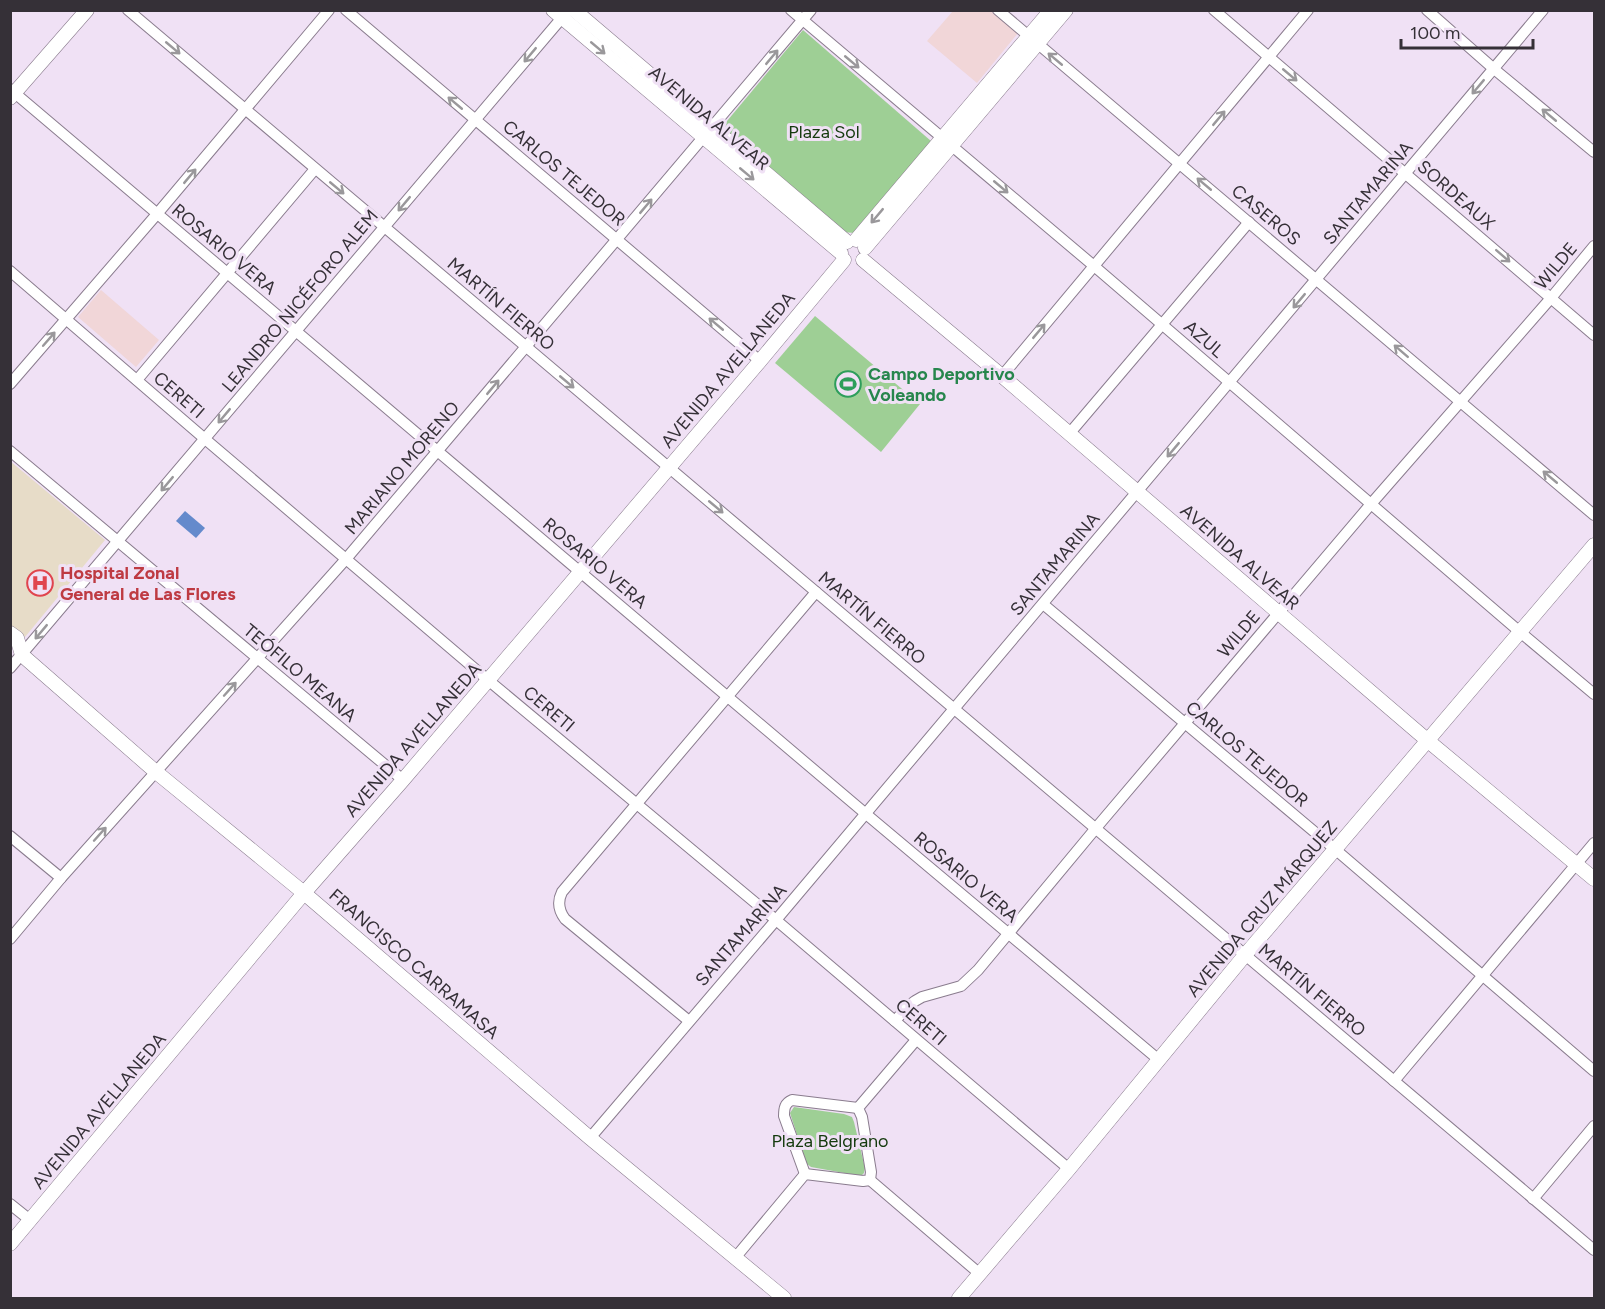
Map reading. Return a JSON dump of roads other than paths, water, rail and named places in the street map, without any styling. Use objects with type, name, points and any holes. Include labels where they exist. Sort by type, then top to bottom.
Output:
[{"type":"street","points":[[12,92],[74,10]]},
{"type":"street","points":[[12,92],[87,10]]},
{"type":"street","name":"MARTÍN FIERRO","points":[[128,10],[1594,1250]]},
{"type":"street","points":[[10,384],[329,10]]},
{"type":"street","name":"CARLOS TEJEDOR","points":[[346,10],[760,362]]},
{"type":"street","name":"AZUL","points":[[791,10],[1594,694]]},
{"type":"street","name":"MARIANO MORENO","points":[[10,939],[61,878],[346,560],[811,10]]},
{"type":"street","name":"CASEROS","points":[[998,10],[1594,515]]},
{"type":"street","name":"AVENIDA AVELLANEDA","points":[[1033,40],[1050,10]]},
{"type":"street","name":"AVENIDA AVELLANEDA","points":[[10,1244],[304,893],[403,780],[1033,40],[1066,10]]},
{"type":"street","name":"SORDEAUX","points":[[1214,10],[1594,335]]},
{"type":"street","points":[[1002,376],[1308,10]]},
{"type":"street","points":[[1427,10],[1594,152]]},
{"type":"street","name":"SANTAMARINA","points":[[590,1138],[1543,10]]},
{"type":"street","name":"LEANDRO NICÉFORO ALEM","points":[[10,668],[16,654],[118,541],[564,12]]},
{"type":"street","name":"AVENIDA ALVEAR","points":[[564,12],[1002,376],[1278,614],[1594,879]]},
{"type":"street","name":"ROSARIO VERA","points":[[12,92],[1159,1060]]},
{"type":"street","points":[[137,380],[315,169]]},
{"type":"street","points":[[1069,434],[1249,222]]},
{"type":"street","name":"WILDE","points":[[895,1021],[907,1007],[922,997],[954,989],[968,981],[1371,504],[1594,246]]},
{"type":"street","name":"CERETI","points":[[10,271],[346,560],[1069,1169]]},
{"type":"street","name":"TEÓFILO MEANA","points":[[10,451],[403,780]]},
{"type":"street","name":"AVENIDA CRUZ MÁRQUEZ","points":[[959,1299],[1245,955],[1594,545]]},
{"type":"street","points":[[689,1022],[565,919],[559,906],[559,898],[816,592]]},
{"type":"street","name":"CARLOS TEJEDOR","points":[[1043,604],[1594,1071]]},
{"type":"street","name":"FRANCISCO CARRAMASA","points":[[10,633],[17,638],[16,654],[304,893],[590,1138],[784,1299]]},
{"type":"street","points":[[10,836],[61,878]]},
{"type":"street","points":[[1394,1081],[1594,843]]},
{"type":"street","points":[[858,1108],[916,1040]]},
{"type":"street","points":[[805,1174],[784,1116],[784,1108],[788,1102],[792,1100],[858,1108]]},
{"type":"street","points":[[858,1108],[862,1117],[870,1161],[870,1180]]},
{"type":"street","points":[[1533,1199],[1594,1126]]},
{"type":"street","points":[[805,1174],[870,1180],[980,1274]]},
{"type":"street","points":[[735,1258],[805,1174]]},
{"type":"street","points":[[10,1204],[30,1220]]},
{"type":"water","points":[[185,511],[205,528],[196,538],[176,521]]},
{"type":"place","name":"Campo Deportivo Voleando","points":[[848,384]]},
{"type":"place","name":"Hospital Zonal General de Las Flores","points":[[40,583]]},
{"type":"park label","name":"Plaza Sol","points":[[824,132]]},
{"type":"park label","name":"Plaza Belgrano","points":[[830,1141]]}]
